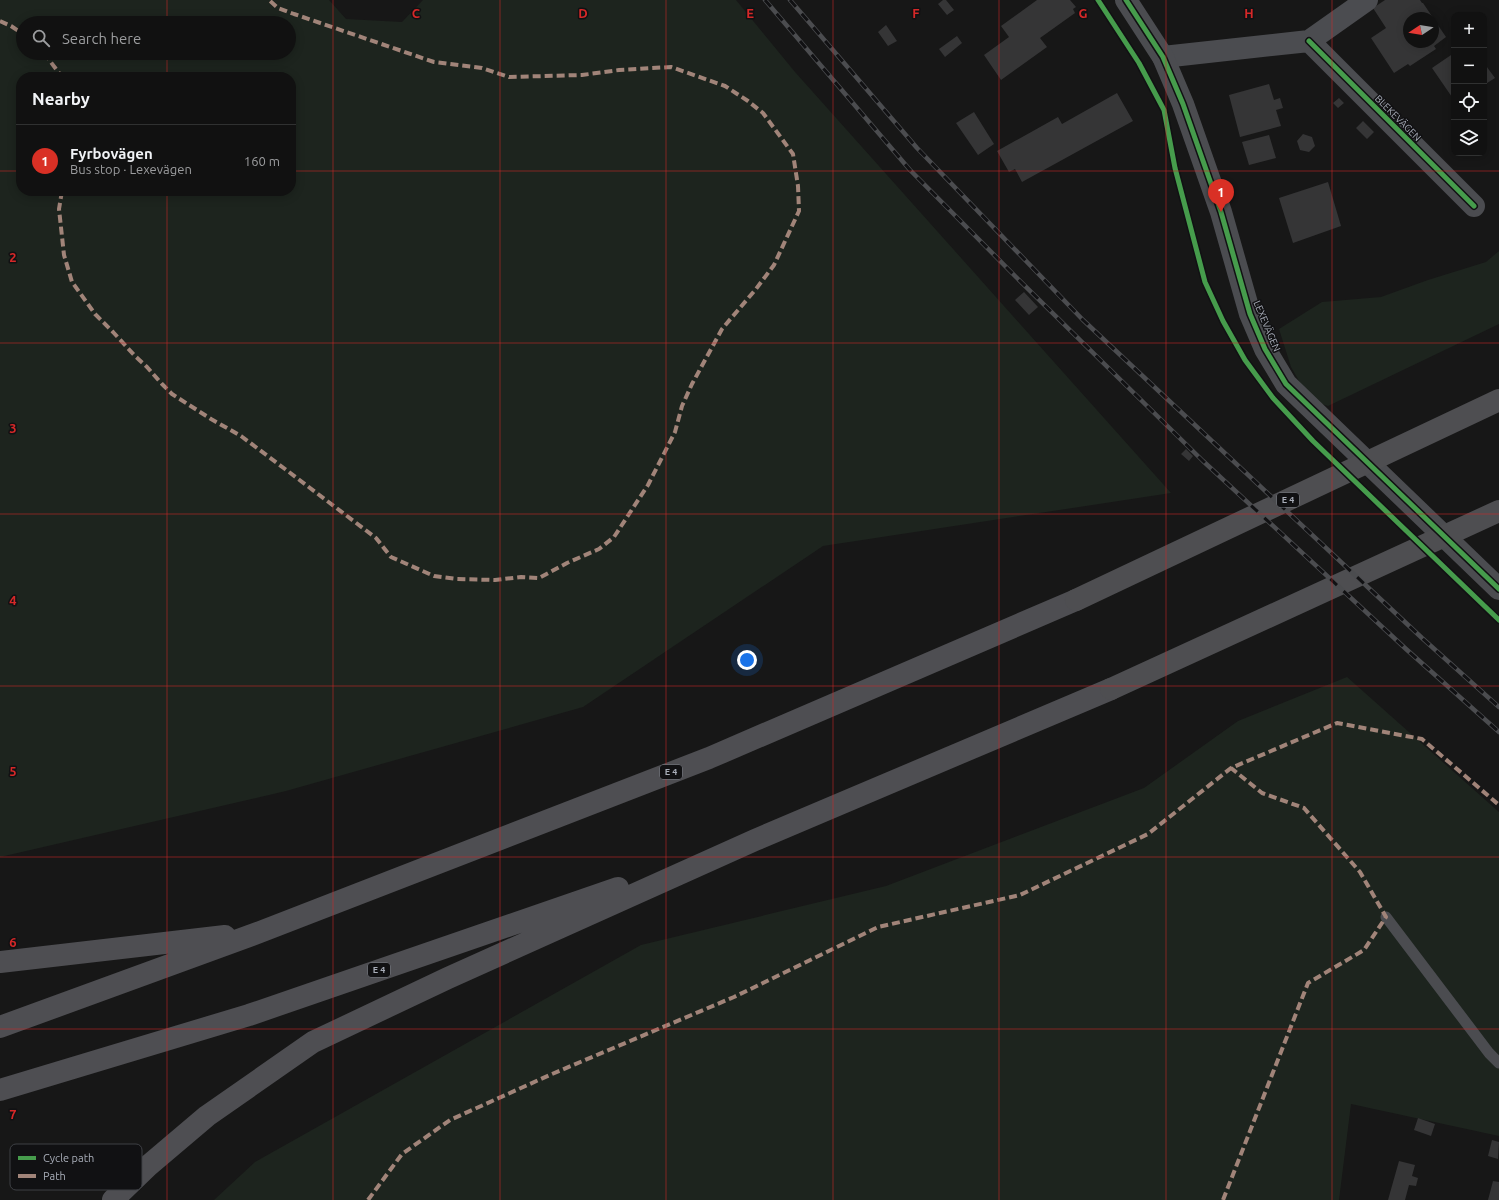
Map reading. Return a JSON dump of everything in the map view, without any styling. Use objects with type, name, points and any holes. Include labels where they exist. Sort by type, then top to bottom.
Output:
[{"type":"highway","name":"E 4","points":[[0,1027],[260,932],[709,758],[1076,600],[1499,400]]},
{"type":"highway","name":"E 4","points":[[0,1090],[249,1015],[755,840],[1111,689],[1499,511]]},
{"type":"highway","points":[[142,1172],[207,1116],[313,1042],[448,978],[755,840]]},
{"type":"highway","points":[[0,962],[260,932]]},
{"type":"highway","points":[[113,1200],[123,1190]]},
{"type":"street","name":"LEXEVÄGEN","points":[[1126,0],[1163,57],[1184,104],[1221,212],[1250,314],[1265,349],[1286,384],[1499,589]]},
{"type":"street","points":[[1163,57],[1308,41],[1367,0]]},
{"type":"street","name":"BLEKEVÄGEN","points":[[1308,41],[1474,206]]},
{"type":"lane","points":[[1386,917],[1489,1053],[1499,1063]]},
{"type":"shaded area","points":[[0,0],[329,0],[346,19],[402,22],[423,0],[736,0],[795,72],[1171,493],[823,546],[583,707],[286,791],[0,857]]},
{"type":"shaded area","points":[[1499,251],[1499,324],[1328,406],[1310,400],[1291,367],[1279,329],[1322,302],[1381,297],[1428,280],[1486,262]]},
{"type":"shaded area","points":[[1347,677],[1499,812],[1499,1136],[1351,1104],[1339,1200],[214,1200],[255,1162],[641,945],[886,886],[1144,788],[1238,721]]},
{"type":"building","points":[[943,0],[946,0],[954,10],[947,15],[938,4]]},
{"type":"building","points":[[1037,0],[1070,0],[1076,7],[1073,9],[1075,13],[1040,38],[1047,47],[1001,80],[984,55],[1009,37],[1001,26]]},
{"type":"building","points":[[1385,0],[1420,0],[1429,12],[1403,12],[1403,48],[1436,49],[1410,66],[1408,64],[1394,73],[1371,38],[1386,28],[1373,8]]},
{"type":"building","points":[[886,25],[897,41],[888,46],[878,32]]},
{"type":"building","points":[[1439,27],[1446,37],[1439,42]]},
{"type":"building","points":[[957,36],[962,43],[945,57],[939,49]]},
{"type":"building","points":[[1451,55],[1451,96],[1432,68]]},
{"type":"building","points":[[1487,67],[1495,78],[1487,83]]},
{"type":"building","points":[[1269,84],[1274,100],[1280,98],[1283,108],[1276,110],[1281,126],[1240,137],[1229,95]]},
{"type":"building","points":[[1117,93],[1133,121],[1022,182],[1015,169],[1009,172],[997,151],[1058,117],[1062,124]]},
{"type":"building","points":[[1339,98],[1344,103],[1338,108],[1333,103]]},
{"type":"building","points":[[974,112],[994,144],[978,155],[956,123]]},
{"type":"building","points":[[1363,121],[1374,132],[1367,139],[1356,128]]},
{"type":"building","points":[[1303,134],[1312,137],[1315,146],[1309,152],[1300,150],[1297,141]]},
{"type":"building","points":[[1269,135],[1276,158],[1249,165],[1242,142]]},
{"type":"building","points":[[1328,182],[1341,226],[1293,243],[1279,198]]},
{"type":"building","points":[[1024,292],[1038,307],[1029,315],[1015,300]]},
{"type":"building","points":[[1186,449],[1193,456],[1189,461],[1181,454]]},
{"type":"building","points":[[1418,1118],[1435,1124],[1431,1136],[1414,1130]]},
{"type":"building","points":[[1492,1140],[1499,1142],[1498,1159],[1488,1156]]},
{"type":"building","points":[[1399,1161],[1415,1165],[1412,1176],[1418,1178],[1416,1186],[1409,1185],[1405,1200],[1388,1200]]},
{"type":"building","points":[[1493,1181],[1499,1182],[1499,1200],[1488,1200]]},
{"type":"railway","points":[[765,0],[910,170],[1016,277],[1203,461],[1406,649],[1499,732]]},
{"type":"railway","points":[[790,0],[917,148],[1083,320],[1422,638],[1499,707]]},
{"type":"marked path","points":[[61,196],[59,209],[64,255],[72,282],[95,314],[172,394],[241,436],[376,538],[391,557],[434,576],[457,579],[495,580],[521,577],[539,578],[567,563],[599,549],[614,537],[648,485],[675,432],[682,406],[692,384],[722,329],[774,265],[799,211],[798,186],[793,154],[763,113],[748,101],[725,86],[671,67],[619,70],[582,75],[509,77],[482,68],[434,62],[278,8],[269,0]]},
{"type":"marked path","points":[[0,21],[16,29]]},
{"type":"marked path","points":[[49,60],[58,72]]},
{"type":"marked path","points":[[368,1200],[402,1154],[450,1120],[552,1074],[734,997],[878,927],[1020,895],[1148,834],[1231,768],[1337,723],[1422,739],[1499,805]]},
{"type":"marked path","points":[[1223,1200],[1308,983],[1364,950],[1386,917],[1360,872],[1304,808],[1262,793],[1231,768]]},
{"type":"cycle path","points":[[1098,0],[1139,63],[1164,110],[1175,168],[1205,282],[1223,321],[1245,360],[1273,398],[1313,441],[1499,620]]},
{"type":"cycle path","points":[[1126,0],[1163,57],[1183,104],[1221,212],[1250,314],[1265,349],[1286,384],[1499,589]]},
{"type":"cycle path","points":[[1309,41],[1474,206]]},
{"type":"place","name":"Fyrbovägen","points":[[1221,212]]}]
